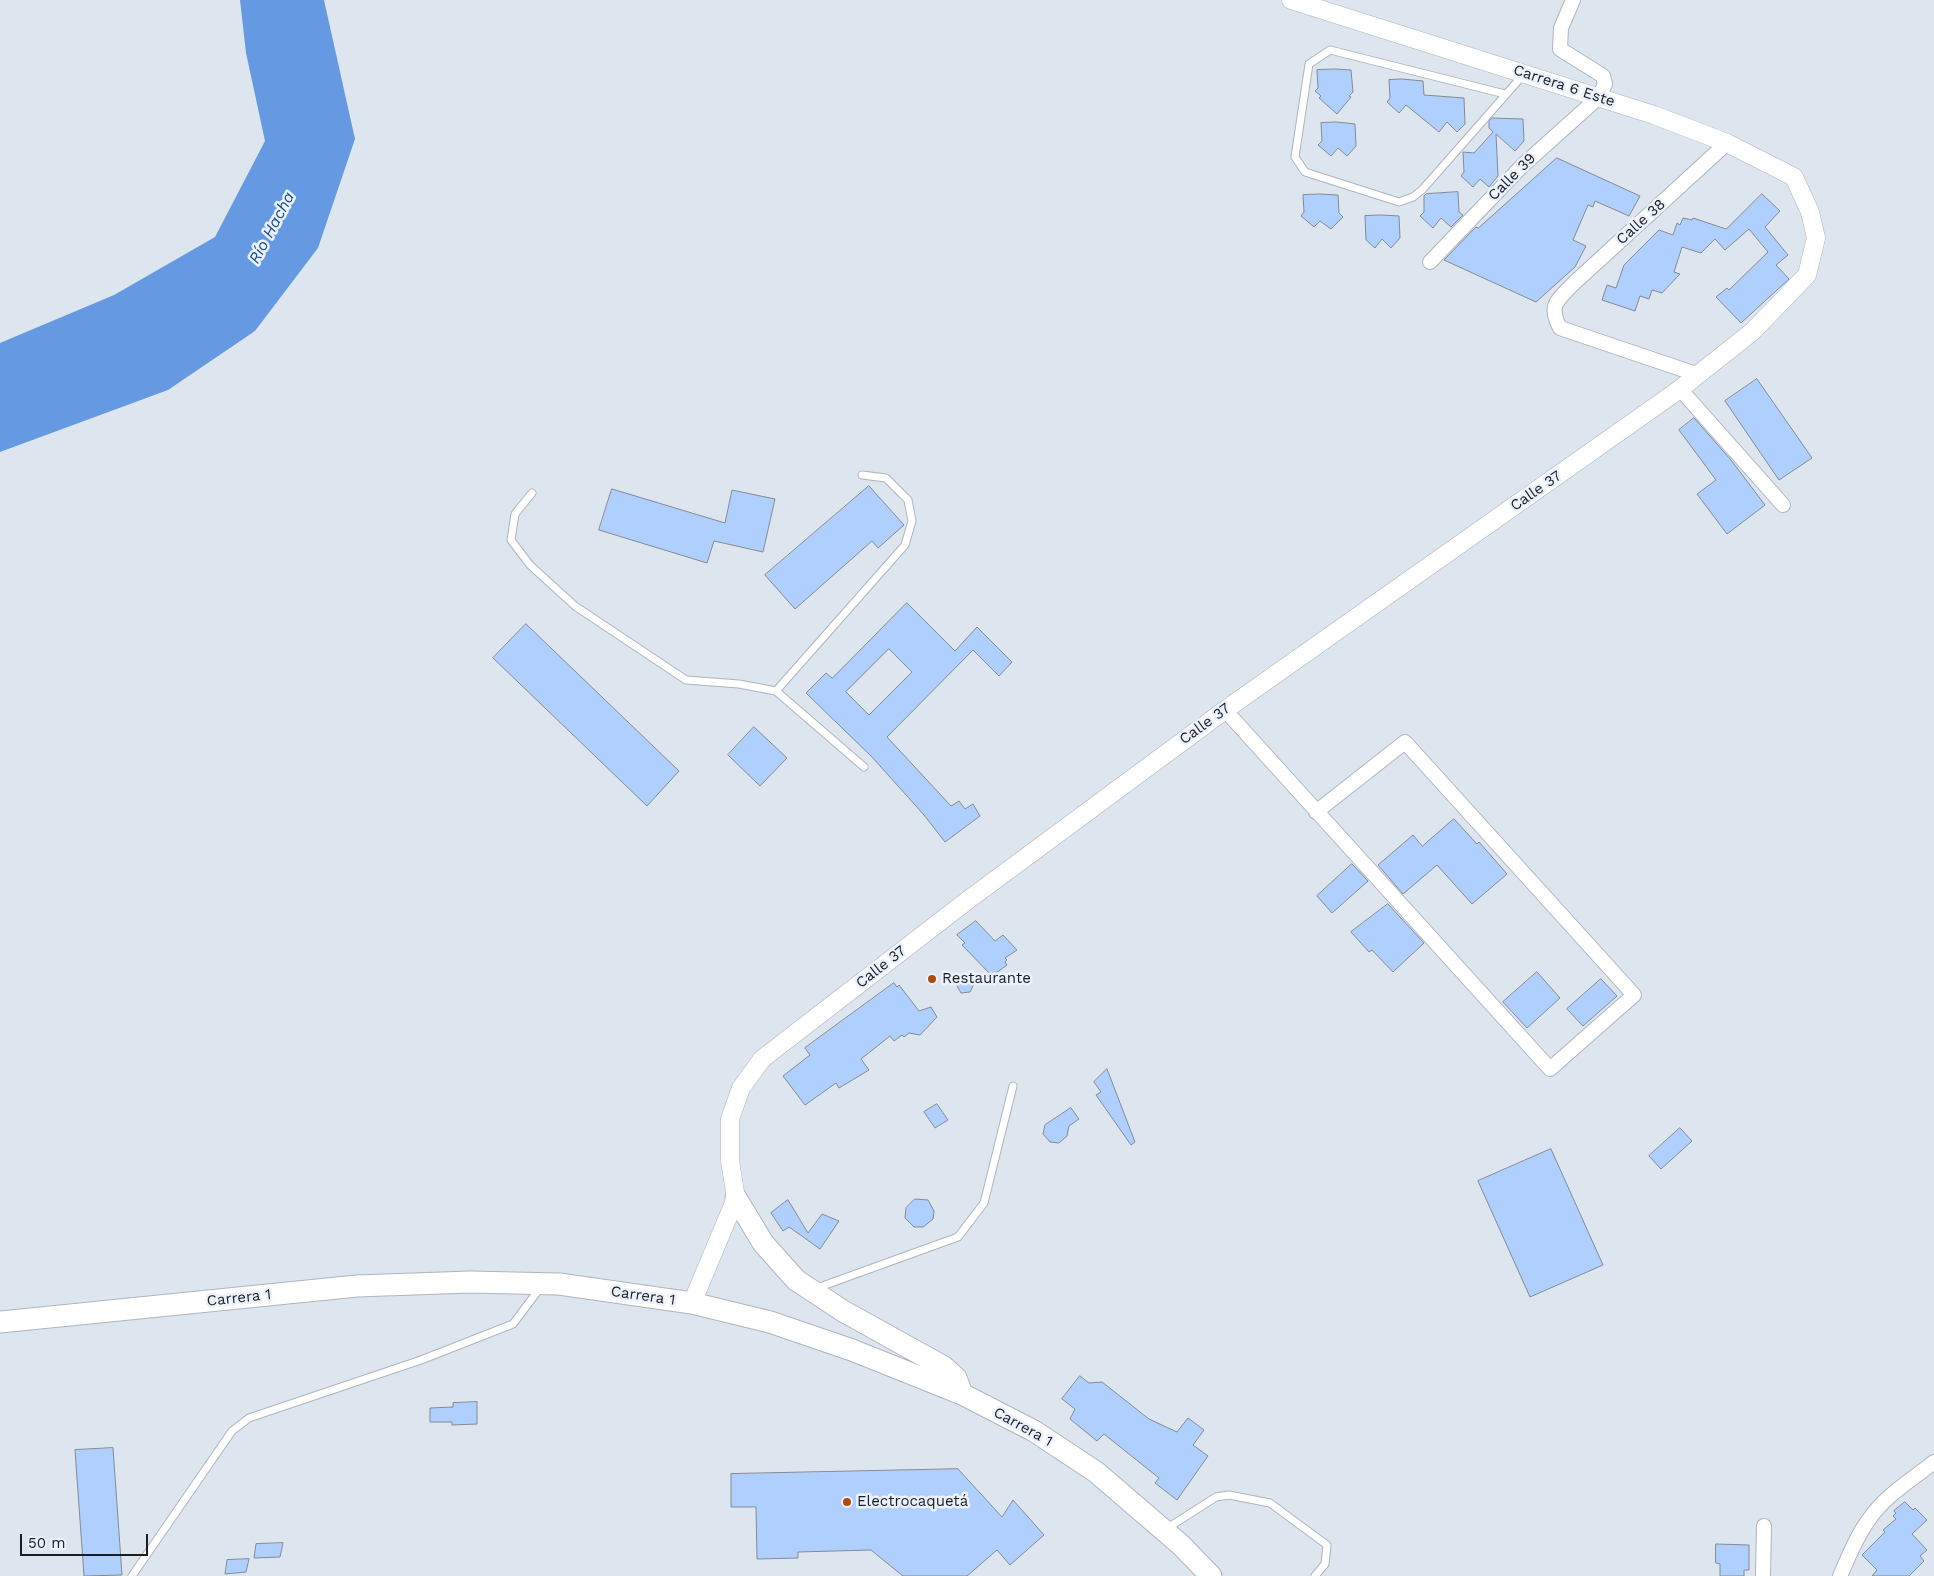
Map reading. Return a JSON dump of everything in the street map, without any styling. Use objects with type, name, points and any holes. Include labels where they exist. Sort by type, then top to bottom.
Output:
[{"type":"main road","points":[[736,1198],[763,1243],[796,1280],[843,1311],[944,1367],[956,1378],[962,1394]]},
{"type":"main road","name":"Carrera 1","points":[[0,1322],[357,1286],[470,1282],[559,1284],[692,1303],[770,1322],[852,1350],[962,1394],[1042,1436],[1096,1472],[1164,1531],[1211,1576]]},
{"type":"street","name":"Carrera 6 Este","points":[[1291,0],[1654,115],[1728,143],[1794,178],[1810,212]]},
{"type":"street","points":[[1574,0],[1561,28],[1560,49],[1603,76],[1605,84],[1598,97]]},
{"type":"street","name":"Calle 39","points":[[1430,262],[1522,166],[1598,97]]},
{"type":"street","name":"Calle 38","points":[[1699,375],[1560,328],[1554,315],[1556,303],[1573,284],[1728,143]]},
{"type":"street","name":"Calle 37","points":[[736,1198],[730,1162],[730,1119],[741,1088],[762,1059],[968,900],[1225,710],[1699,375],[1753,331],[1807,275],[1816,238],[1810,212]]},
{"type":"street","points":[[1680,389],[1783,505]]},
{"type":"street","points":[[1225,710],[1316,812],[1550,1069],[1634,995],[1405,742],[1316,812]]},
{"type":"street","points":[[692,1303],[736,1198]]},
{"type":"street","points":[[1840,1576],[1858,1535],[1871,1517],[1884,1502],[1934,1462]]},
{"type":"street","points":[[1763,1576],[1764,1526]]},
{"type":"lane","points":[[1505,94],[1330,50],[1309,64],[1295,157],[1305,172],[1399,202],[1413,198],[1524,74]]},
{"type":"lane","points":[[776,691],[906,545],[912,520],[908,500],[886,478],[862,476]]},
{"type":"lane","points":[[532,492],[515,514],[512,540],[530,565],[575,606],[686,680],[739,684],[776,691],[864,767]]},
{"type":"lane","points":[[812,1290],[958,1237],[984,1203],[1013,1086]]},
{"type":"lane","points":[[132,1576],[232,1430],[249,1418],[421,1360],[513,1324],[544,1283]]},
{"type":"lane","points":[[1164,1531],[1216,1496],[1229,1495],[1270,1503],[1327,1545],[1325,1564],[1316,1576]]},
{"type":"water","name":"Río Hacha","points":[[240,0],[324,0],[355,139],[318,248],[255,331],[168,390],[0,452],[0,343],[114,295],[215,237],[265,141],[246,53]]},
{"type":"building","points":[[1317,70],[1351,70],[1353,92],[1337,114],[1319,98],[1321,96],[1315,91],[1318,88]]},
{"type":"building","points":[[1389,80],[1423,81],[1424,95],[1464,98],[1465,124],[1457,132],[1447,122],[1439,132],[1406,105],[1399,113],[1387,102],[1390,98]]},
{"type":"building","points":[[1492,118],[1523,119],[1524,141],[1515,151],[1496,134],[1498,176],[1489,187],[1480,179],[1473,187],[1461,176],[1464,172],[1463,152],[1474,153],[1493,132],[1489,128],[1489,122]]},
{"type":"building","points":[[1321,123],[1355,124],[1356,146],[1347,156],[1338,148],[1331,156],[1318,145],[1322,141]]},
{"type":"building","points":[[1557,158],[1640,196],[1629,216],[1595,201],[1593,207],[1588,205],[1573,240],[1586,246],[1575,267],[1536,302],[1444,260],[1476,227],[1478,228]]},
{"type":"building","points":[[1458,192],[1459,212],[1463,215],[1451,227],[1441,218],[1433,228],[1420,216],[1424,212],[1424,196],[1426,194]]},
{"type":"building","points":[[1762,194],[1780,211],[1765,227],[1788,255],[1776,265],[1789,279],[1741,323],[1716,297],[1727,288],[1729,290],[1768,252],[1749,229],[1725,250],[1715,239],[1701,253],[1682,247],[1674,272],[1680,274],[1662,293],[1652,290],[1649,299],[1640,296],[1635,311],[1602,300],[1607,285],[1616,288],[1624,265],[1659,230],[1673,235],[1677,223],[1680,225],[1683,218],[1692,220],[1693,218],[1726,229]]},
{"type":"building","points":[[1303,195],[1338,195],[1339,213],[1343,217],[1331,229],[1320,221],[1314,227],[1301,216],[1304,212]]},
{"type":"building","points":[[1365,216],[1399,216],[1400,238],[1391,248],[1382,239],[1375,248],[1366,240]]},
{"type":"building","points":[[1757,379],[1812,458],[1779,480],[1725,401]]},
{"type":"building","points":[[1694,418],[1731,460],[1765,505],[1727,534],[1697,494],[1716,480],[1679,430]]},
{"type":"building","points":[[869,486],[904,525],[878,548],[872,541],[795,609],[765,575]]},
{"type":"building","points":[[612,489],[725,523],[732,490],[775,499],[763,552],[714,541],[707,563],[599,530]]},
{"type":"building","points":[[907,603],[955,651],[977,627],[1012,662],[999,676],[973,650],[887,737],[951,806],[959,801],[965,809],[973,804],[980,816],[945,842],[924,815],[872,757],[806,693],[826,673],[832,678]],"holes":[[[889,649],[912,672],[869,715],[846,692]]]},
{"type":"building","points":[[526,624],[679,771],[647,806],[493,658]]},
{"type":"building","points":[[754,727],[787,758],[760,786],[728,755]]},
{"type":"building","points":[[1454,819],[1477,844],[1479,842],[1507,874],[1472,904],[1437,865],[1403,894],[1378,865],[1413,835],[1422,846]]},
{"type":"building","points":[[1352,864],[1368,881],[1332,913],[1317,896]]},
{"type":"building","points":[[1388,904],[1424,943],[1393,972],[1372,950],[1369,952],[1351,932]]},
{"type":"building","points":[[976,921],[995,941],[1003,935],[1017,950],[1005,958],[1007,965],[992,976],[962,945],[965,943],[957,935]]},
{"type":"building","points":[[1537,972],[1560,998],[1527,1028],[1503,1002]]},
{"type":"building","points":[[978,976],[970,992],[961,993],[957,986],[960,979]]},
{"type":"building","points":[[1601,979],[1617,996],[1583,1026],[1567,1009]]},
{"type":"building","points":[[894,983],[897,987],[899,985],[919,1011],[931,1007],[937,1017],[920,1035],[909,1033],[904,1037],[902,1035],[894,1041],[890,1036],[861,1059],[869,1070],[839,1088],[836,1083],[805,1105],[783,1076],[810,1055],[805,1048]]},
{"type":"building","points":[[1107,1069],[1135,1142],[1131,1145],[1096,1095],[1101,1092],[1094,1082]]},
{"type":"building","points":[[937,1104],[948,1120],[935,1128],[924,1112]]},
{"type":"building","points":[[1071,1108],[1079,1119],[1069,1126],[1067,1136],[1059,1143],[1050,1142],[1043,1134],[1045,1125]]},
{"type":"building","points":[[1680,1128],[1692,1141],[1661,1169],[1649,1156]]},
{"type":"building","points":[[1551,1149],[1603,1265],[1530,1297],[1478,1181]]},
{"type":"building","points":[[915,1199],[928,1200],[934,1211],[933,1219],[923,1227],[914,1227],[905,1218],[906,1208]]},
{"type":"building","points":[[788,1200],[808,1233],[822,1214],[839,1221],[820,1249],[789,1227],[783,1231],[771,1213]]},
{"type":"building","points":[[1080,1376],[1089,1383],[1102,1382],[1149,1419],[1177,1432],[1188,1418],[1204,1430],[1193,1445],[1208,1456],[1177,1500],[1155,1483],[1159,1478],[1104,1434],[1097,1441],[1070,1419],[1075,1409],[1062,1399]]},
{"type":"building","points":[[477,1402],[477,1424],[452,1425],[452,1422],[430,1422],[430,1408],[453,1407],[453,1403]]},
{"type":"building","points":[[113,1448],[122,1575],[84,1576],[75,1450]]},
{"type":"building","points":[[958,1469],[1002,1517],[1013,1500],[1044,1535],[1010,1565],[997,1550],[967,1576],[903,1576],[871,1550],[798,1552],[798,1558],[757,1559],[756,1507],[731,1507],[731,1474]]},
{"type":"building","points":[[1905,1502],[1913,1510],[1915,1508],[1927,1520],[1912,1534],[1927,1550],[1920,1556],[1924,1561],[1909,1576],[1872,1576],[1877,1570],[1862,1555],[1885,1532],[1883,1530],[1896,1519],[1893,1516],[1896,1513],[1894,1511]]},
{"type":"building","points":[[283,1543],[280,1557],[254,1558],[256,1544]]},
{"type":"building","points":[[1716,1544],[1749,1545],[1749,1570],[1744,1570],[1744,1576],[1720,1576],[1720,1564],[1716,1563]]},
{"type":"building","points":[[249,1559],[246,1572],[225,1574],[227,1560]]},
{"type":"place","name":"Restaurante","points":[[932,979]]},
{"type":"place","name":"Electrocaquetá","points":[[847,1502]]}]
